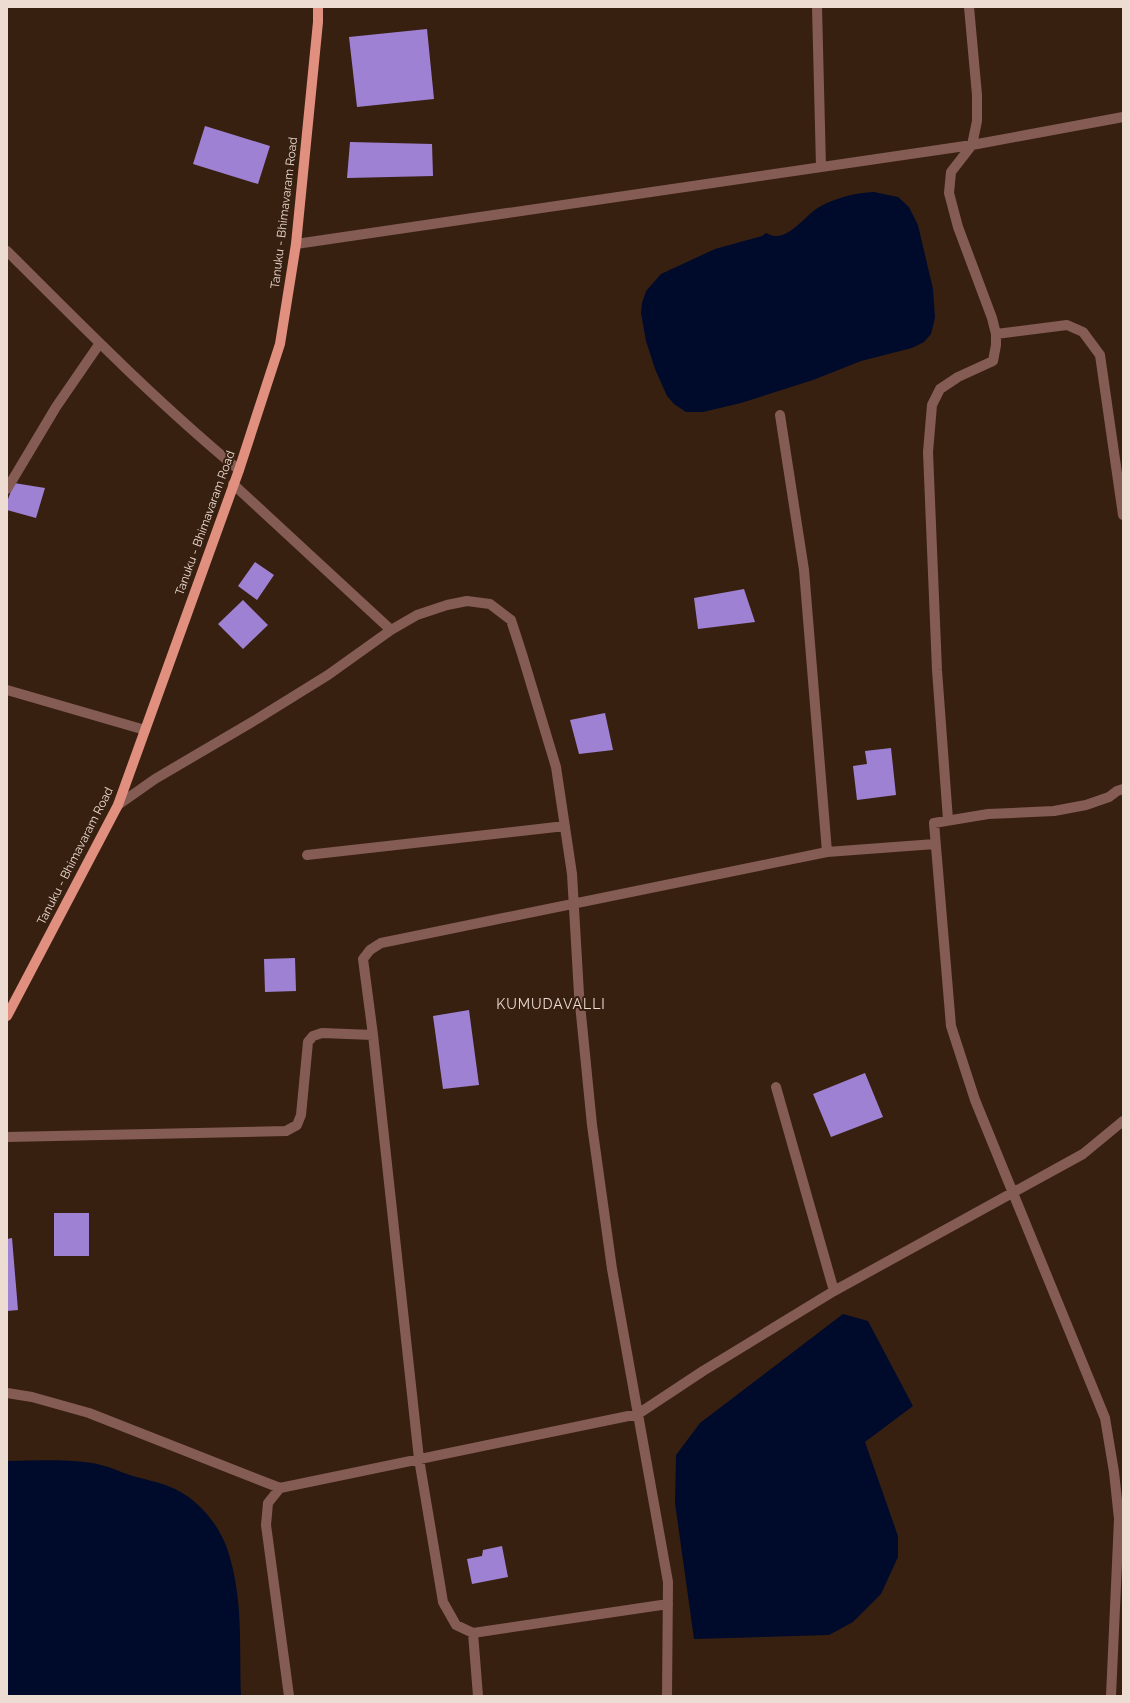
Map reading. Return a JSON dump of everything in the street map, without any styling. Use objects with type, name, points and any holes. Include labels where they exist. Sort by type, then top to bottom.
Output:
[{"type":"main road","name":"Tanuku - Bhimavaram Road","points":[[7,1016],[118,804],[239,470],[280,344],[296,244],[318,22],[318,7]]},
{"type":"street","points":[[818,7],[821,167]]},
{"type":"street","points":[[948,820],[937,670],[928,452],[932,406],[940,389],[958,377],[993,361],[996,345],[996,334],[992,318],[958,227],[949,193],[951,172],[972,145],[977,121],[977,95],[969,7]]},
{"type":"street","points":[[296,244],[972,145],[1123,116]]},
{"type":"street","points":[[7,251],[100,343],[210,447],[239,470]]},
{"type":"street","points":[[996,334],[1067,325],[1083,332],[1100,355],[1123,515]]},
{"type":"street","points":[[7,489],[56,407],[100,343]]},
{"type":"street","points":[[780,415],[804,570],[826,852]]},
{"type":"street","points":[[233,484],[390,630]]},
{"type":"street","points":[[118,804],[155,779],[250,724],[328,674],[390,630],[417,615],[447,605],[467,601],[490,604],[511,620],[556,767],[572,874],[580,994],[592,1125],[612,1269],[668,1582],[667,1696]]},
{"type":"street","points":[[7,690],[145,730]]},
{"type":"street","points":[[1111,1696],[1119,1519],[1114,1472],[1105,1418],[976,1100],[951,1026],[934,823],[988,814],[1054,811],[1080,806],[1109,797],[1123,788]]},
{"type":"street","points":[[307,855],[564,826]]},
{"type":"street","points":[[668,1604],[473,1633],[456,1625],[443,1602],[419,1459],[373,1035],[363,959],[370,950],[381,943],[826,852],[935,844]]},
{"type":"street","points":[[7,1137],[286,1131],[297,1125],[301,1115],[308,1042],[313,1036],[322,1033],[373,1035]]},
{"type":"street","points":[[776,1087],[834,1291]]},
{"type":"street","points":[[7,1393],[32,1397],[89,1413],[280,1488],[638,1414],[703,1371],[834,1291],[1013,1191],[1083,1154],[1123,1121]]},
{"type":"street","points":[[280,1488],[268,1503],[266,1525],[289,1696]]},
{"type":"street","points":[[473,1633],[478,1696]]},
{"type":"water","points":[[874,192],[898,197],[909,207],[918,225],[933,289],[935,318],[931,334],[924,342],[912,348],[861,361],[813,380],[741,403],[703,412],[686,412],[674,404],[667,396],[655,369],[646,341],[641,313],[642,303],[646,291],[661,274],[715,249],[762,236],[766,233],[774,236],[787,233],[816,209],[827,203],[847,196]]},
{"type":"water","points":[[843,1314],[868,1321],[913,1406],[865,1442],[898,1536],[898,1557],[881,1594],[853,1622],[829,1635],[694,1639],[675,1503],[676,1455],[700,1423]]},
{"type":"water","points":[[7,1461],[78,1461],[105,1466],[178,1490],[204,1511],[223,1538],[236,1585],[240,1622],[241,1696],[7,1696]]},
{"type":"building","points":[[427,29],[434,99],[357,107],[349,37]]},
{"type":"building","points":[[205,126],[270,146],[258,184],[193,164]]},
{"type":"building","points":[[350,142],[432,144],[433,176],[347,178]]},
{"type":"building","points":[[14,483],[45,488],[36,518],[7,510],[7,502]]},
{"type":"building","points":[[255,562],[274,575],[257,600],[238,586]]},
{"type":"building","points":[[744,589],[755,622],[698,629],[694,598]]},
{"type":"building","points":[[243,600],[268,625],[243,649],[218,624]]},
{"type":"building","points":[[605,713],[613,750],[579,754],[570,720]]},
{"type":"building","points":[[891,748],[896,795],[857,800],[853,766],[867,764],[865,751]]},
{"type":"building","points":[[295,958],[296,991],[265,992],[264,959]]},
{"type":"building","points":[[469,1010],[479,1085],[443,1089],[433,1016]]},
{"type":"building","points":[[865,1073],[883,1117],[831,1137],[813,1094]]},
{"type":"building","points":[[54,1213],[89,1213],[89,1256],[54,1256]]},
{"type":"building","points":[[12,1238],[18,1310],[7,1311],[7,1239]]},
{"type":"building","points":[[502,1546],[508,1577],[472,1584],[467,1559],[482,1556],[483,1550]]},
{"type":"district","name":"KUMUDAVALLI","points":[[551,1004]]}]
